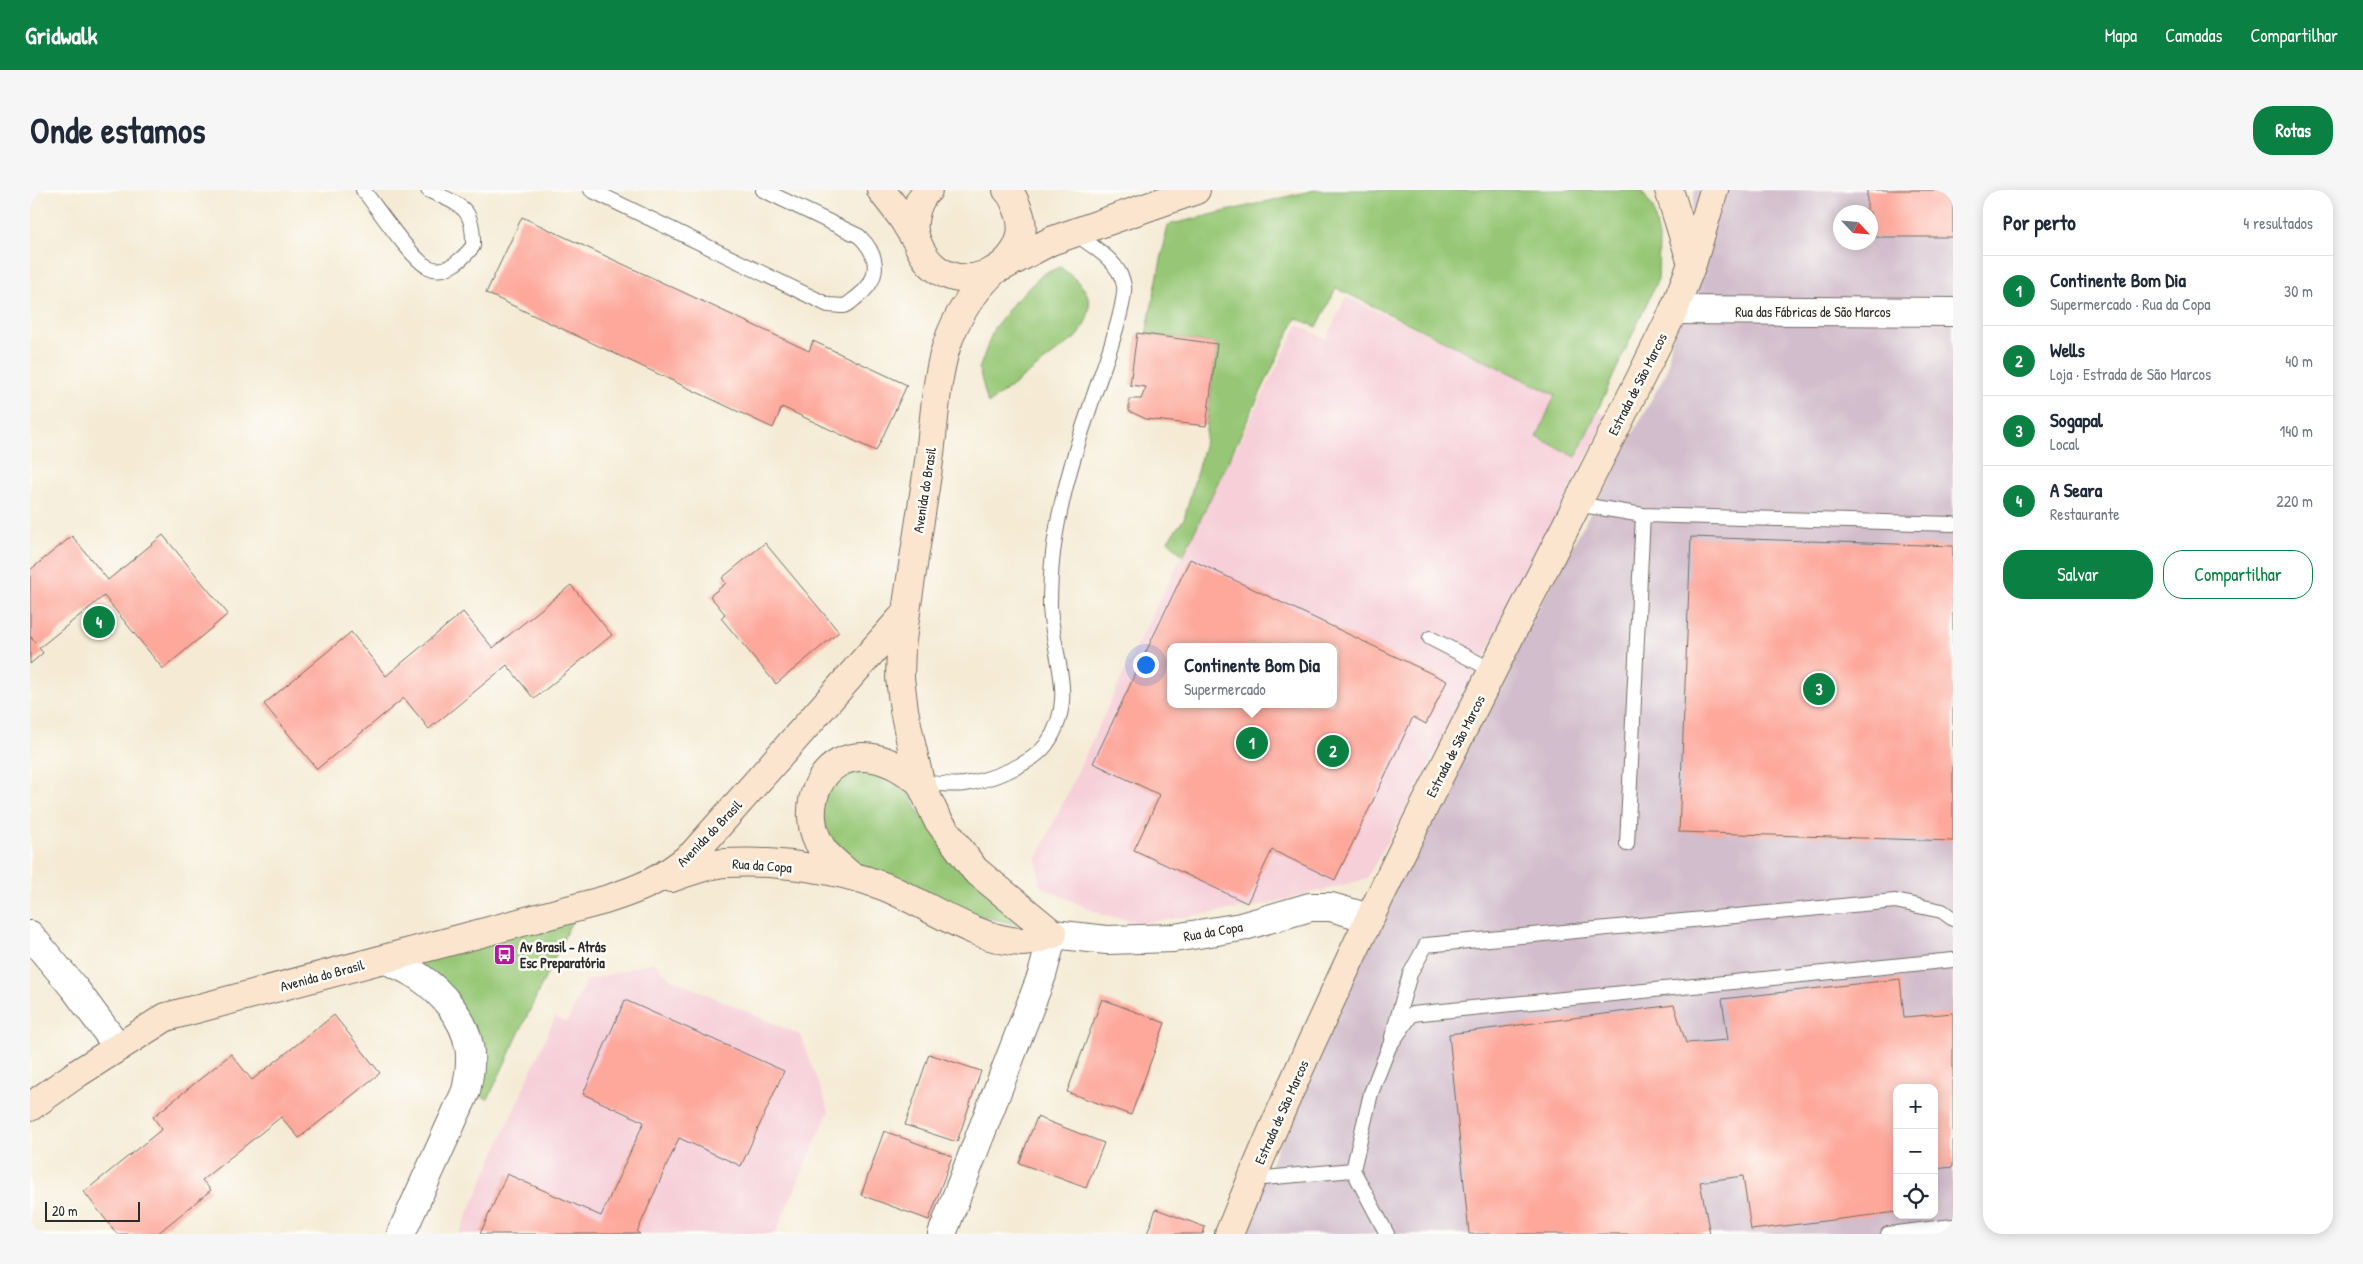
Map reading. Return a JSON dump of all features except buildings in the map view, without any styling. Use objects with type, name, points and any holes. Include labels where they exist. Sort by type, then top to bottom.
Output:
[{"type":"street","points":[[881,190],[901,216],[921,252],[934,268],[950,277],[978,278],[996,271],[1014,252],[1021,232],[1021,216],[1012,195],[1007,190]]},
{"type":"street","points":[[918,245],[914,231],[915,211],[928,190]]},
{"type":"street","name":"Avenida do Brasil","points":[[30,1107],[166,1017],[606,900],[646,887],[668,874],[693,854],[906,613],[932,442],[936,392],[941,362],[960,312],[973,292],[996,271],[1051,241],[1196,190]]},
{"type":"street","points":[[1669,190],[1692,264]]},
{"type":"street","name":"Estrada de São Marcos","points":[[1229,1234],[1295,1079],[1370,918],[1674,310],[1692,264],[1714,190]]},
{"type":"street","name":"Rua das Fábricas de São Marcos","points":[[1674,310],[1953,312]]},
{"type":"street","points":[[906,613],[901,648],[900,678],[904,710],[920,782],[937,819],[975,870],[1052,934],[1042,975],[942,1234]]},
{"type":"street","name":"Rua da Copa","points":[[851,876],[823,850],[814,834],[810,816],[814,793],[822,777],[835,765],[849,759],[871,757],[894,764],[920,782]]},
{"type":"street","name":"Rua da Copa","points":[[646,887],[691,871],[725,863],[773,864],[851,876],[884,887],[941,916],[995,937],[1024,942],[1052,934],[1107,940],[1174,938],[1241,927],[1310,907],[1331,907],[1370,918]]},
{"type":"street","points":[[30,935],[75,989],[118,1047]]},
{"type":"street","points":[[384,959],[418,975],[449,1004],[460,1022],[469,1045],[470,1069],[466,1091],[401,1234]]},
{"type":"lane","points":[[363,190],[414,256],[428,268],[445,269],[462,259],[473,246],[471,218],[465,209],[428,190]]},
{"type":"lane","points":[[591,190],[828,305],[845,306],[868,288],[874,278],[874,261],[869,246],[859,236],[763,190]]},
{"type":"lane","points":[[920,782],[964,784],[999,774],[1029,761],[1045,746],[1055,728],[1060,711],[1063,682],[1050,606],[1053,552],[1066,485],[1118,324],[1125,288],[1120,272],[1108,258],[1073,232]]},
{"type":"lane","points":[[1576,504],[1643,515],[1953,524]]},
{"type":"lane","points":[[1628,844],[1643,515]]},
{"type":"lane","points":[[1430,638],[1494,671]]},
{"type":"lane","points":[[1387,1234],[1353,1170],[1371,1093],[1389,1047],[1410,974],[1426,945],[1895,901],[1942,911],[1953,919]]},
{"type":"lane","points":[[1389,1047],[1412,1014],[1953,960]]},
{"type":"lane","points":[[1252,1179],[1353,1170]]},
{"type":"lane","points":[[1888,1234],[1953,1226]]},
{"type":"shaded area","points":[[1695,190],[1953,190],[1953,1234],[1243,1234],[1359,940],[1667,371]]},
{"type":"shaded area","points":[[1346,297],[1608,416],[1410,802],[1366,879],[1261,906],[1142,923],[1102,915],[1040,886],[1037,858],[1135,649],[1298,325],[1326,339]]},
{"type":"shaded area","points":[[653,962],[670,978],[800,1035],[829,1111],[775,1234],[459,1234],[555,1017],[567,1023],[586,981]]},
{"type":"green space","points":[[1315,190],[1641,190],[1653,208],[1659,238],[1658,279],[1576,457],[1537,437],[1555,395],[1336,288],[1317,327],[1296,318],[1183,556],[1168,540],[1184,519],[1204,446],[1217,344],[1146,334],[1168,225]]},
{"type":"green space","points":[[1060,267],[1078,282],[1088,296],[1089,313],[1079,335],[988,404],[979,369],[994,328],[1015,301],[1043,274]]},
{"type":"green space","points":[[857,767],[886,773],[909,792],[921,816],[1030,928],[953,909],[865,871],[824,840],[820,799],[830,780]]},
{"type":"green space","points":[[579,906],[488,1099],[466,1091],[461,1022],[384,959]]},
{"type":"place","name":"A Seara","points":[[99,622]]},
{"type":"place","name":"Sogapal","points":[[1819,689]]},
{"type":"place","name":"Continente Bom Dia","points":[[1252,743]]},
{"type":"place","name":"Wells","points":[[1333,751]]},
{"type":"place","name":"Av Brasil - Atrás Esc Preparatória","points":[[504,954]]}]
